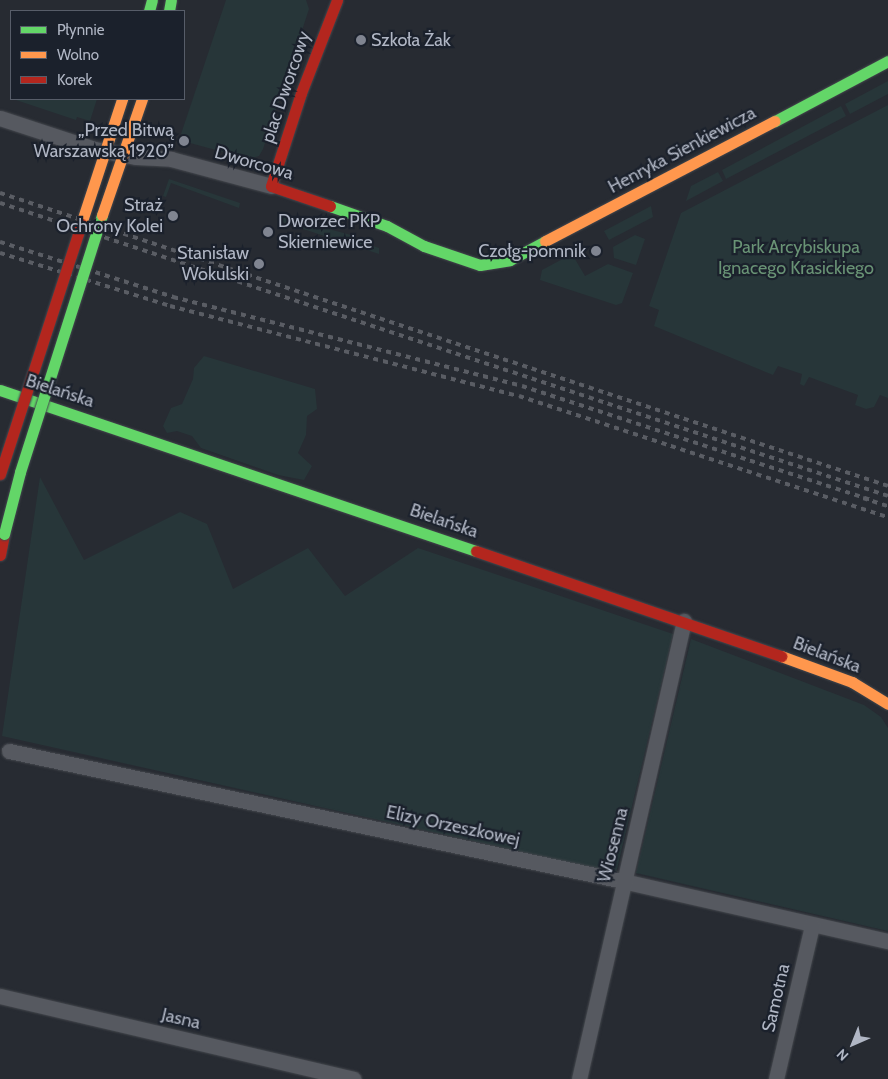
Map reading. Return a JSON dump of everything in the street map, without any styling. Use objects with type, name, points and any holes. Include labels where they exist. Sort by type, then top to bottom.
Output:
[{"type":"street","name":"plac Dworcowy","points":[[271,186],[322,33],[337,0]]},
{"type":"street","name":"Henryka Sienkiewicza","points":[[490,266],[510,260],[888,61]]},
{"type":"street","points":[[0,474],[122,100]]},
{"type":"street","points":[[0,555],[20,472],[82,272],[142,100]]},
{"type":"street","name":"Dworcowa","points":[[0,118],[95,149],[136,157],[166,158],[271,186],[387,226],[416,242],[464,262],[490,266]]},
{"type":"street","name":"Bielańska","points":[[1,395],[684,621],[874,693],[888,704]]},
{"type":"street","name":"Wiosenna","points":[[579,1079],[684,621]]},
{"type":"street","name":"Elizy Orzeszkowej","points":[[9,751],[623,881],[888,941]]},
{"type":"street","name":"Samotna","points":[[776,1079],[812,925]]},
{"type":"street","name":"Jasna","points":[[0,996],[353,1079]]},
{"type":"green space","points":[[226,0],[306,0],[309,9],[263,149],[259,156],[249,159],[190,143],[181,134]]},
{"type":"green space","points":[[888,81],[888,94],[850,114],[845,104]]},
{"type":"green space","points":[[16,100],[97,100],[90,121],[77,117],[76,120]]},
{"type":"green space","name":"Park Arcybiskupa Ignacego Krasickiego","points":[[888,105],[888,398],[880,395],[874,407],[866,409],[855,405],[858,395],[809,377],[804,386],[800,384],[802,374],[778,366],[773,375],[654,326],[659,310],[649,306],[681,213]]},
{"type":"green space","points":[[841,106],[846,116],[726,179],[722,170]]},
{"type":"green space","points":[[718,172],[723,181],[686,201],[691,186]]},
{"type":"green space","points":[[169,179],[240,203],[239,208],[171,183],[166,197],[163,196]]},
{"type":"green space","points":[[651,206],[653,217],[609,240],[604,231]]},
{"type":"green space","points":[[281,216],[309,227],[310,224],[351,235],[350,238],[379,248],[379,254],[279,221]]},
{"type":"green space","points":[[635,235],[645,239],[636,265],[614,258],[613,247]]},
{"type":"green space","points":[[572,254],[585,276],[608,264],[633,273],[622,303],[616,305],[540,280],[542,270]]},
{"type":"green space","points":[[204,356],[315,389],[317,409],[307,416],[306,435],[298,453],[312,466],[304,480],[278,475],[201,448],[192,436],[177,431],[167,433],[163,426],[171,408],[182,404],[193,379],[194,368]]},
{"type":"green space","points":[[40,477],[84,560],[180,512],[207,524],[233,589],[308,548],[345,596],[418,548],[673,634],[616,873],[2,736]]},
{"type":"green space","points":[[691,639],[864,705],[881,717],[888,728],[888,931],[636,873]]},
{"type":"railway","points":[[0,193],[888,486]]},
{"type":"railway","points":[[0,203],[888,496]]},
{"type":"railway","points":[[0,242],[173,297],[522,386],[870,500]]},
{"type":"railway","points":[[0,253],[170,306],[519,396],[888,517]]},
{"type":"railway","points":[[863,498],[888,506]]},
{"type":"traffic: fast","points":[[149,10],[152,0]]},
{"type":"traffic: fast","points":[[169,10],[171,0]]},
{"type":"traffic: fast","points":[[775,121],[888,61]]},
{"type":"traffic: fast","points":[[330,206],[387,226],[424,246],[480,265],[510,260],[545,241]]},
{"type":"traffic: fast","points":[[4,534],[20,472],[102,215]]},
{"type":"traffic: fast","points":[[0,390],[476,551]]},
{"type":"traffic: slow","points":[[81,224],[122,100]]},
{"type":"traffic: slow","points":[[102,215],[142,100]]},
{"type":"traffic: slow","points":[[545,241],[775,121]]},
{"type":"traffic: slow","points":[[781,656],[852,682],[888,704]]},
{"type":"traffic: jam","points":[[330,206],[271,186],[301,93],[337,0]]},
{"type":"traffic: jam","points":[[0,474],[81,224]]},
{"type":"traffic: jam","points":[[0,555],[4,534]]},
{"type":"traffic: jam","points":[[476,551],[781,656]]},
{"type":"place","name":"Szkoła Żak","points":[[361,40]]},
{"type":"place","name":"„Przed Bitwą Warszawską 1920”","points":[[184,141]]},
{"type":"place","name":"Straż Ochrony Kolei","points":[[173,216]]},
{"type":"place","name":"Dworzec PKP Skierniewice","points":[[268,232]]},
{"type":"place","name":"Czołg-pomnik","points":[[596,251]]},
{"type":"place","name":"Stanisław Wokulski","points":[[259,264]]}]
